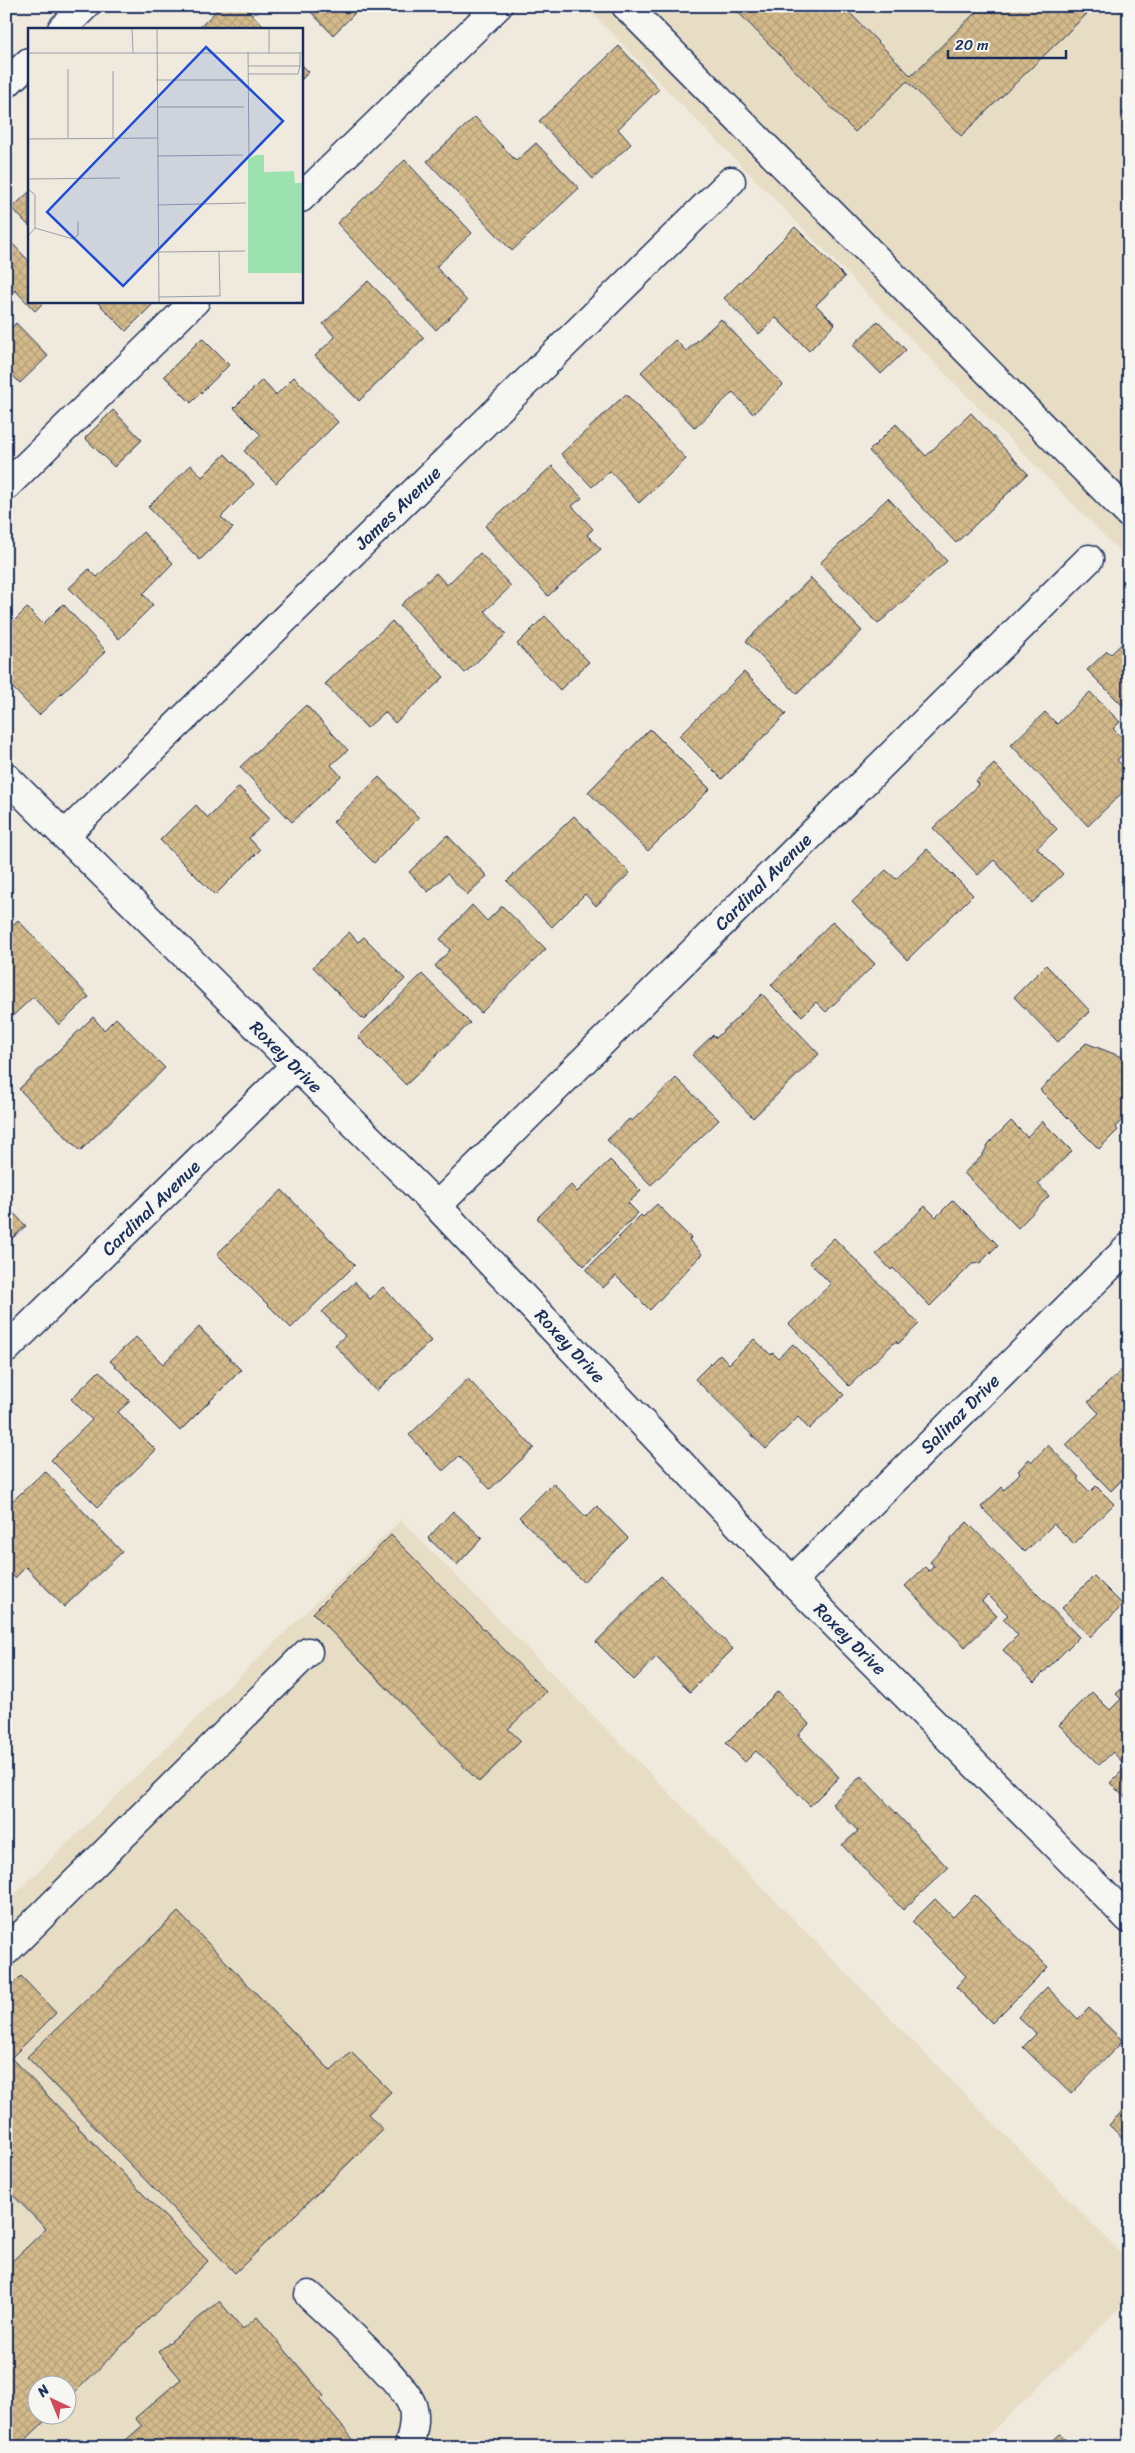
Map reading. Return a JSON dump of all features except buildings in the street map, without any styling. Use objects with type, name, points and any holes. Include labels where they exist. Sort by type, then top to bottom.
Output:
[{"type":"street","points":[[63,28],[84,6]]},
{"type":"street","points":[[302,197],[498,6]]},
{"type":"street","points":[[626,6],[1129,514]]},
{"type":"street","points":[[6,84],[28,63]]},
{"type":"street","name":"James Avenue","points":[[65,835],[731,181]]},
{"type":"street","points":[[6,486],[195,302]]},
{"type":"street","name":"Cardinal Avenue","points":[[437,1206],[1089,559]]},
{"type":"street","name":"Roxey Drive","points":[[6,777],[437,1206],[792,1581],[1129,1919]]},
{"type":"street","name":"Cardinal Avenue","points":[[6,1350],[295,1066]]},
{"type":"street","name":"Salinaz Drive","points":[[792,1581],[1129,1247]]},
{"type":"street","points":[[6,1951],[308,1652]]},
{"type":"street","points":[[310,2295],[399,2385],[412,2405],[414,2425],[409,2447]]},
{"type":"shaded area","points":[[585,6],[1129,6],[1129,561]]},
{"type":"shaded area","points":[[401,1520],[1129,2261],[1129,2299],[976,2447],[6,2447],[6,1903]]}]
